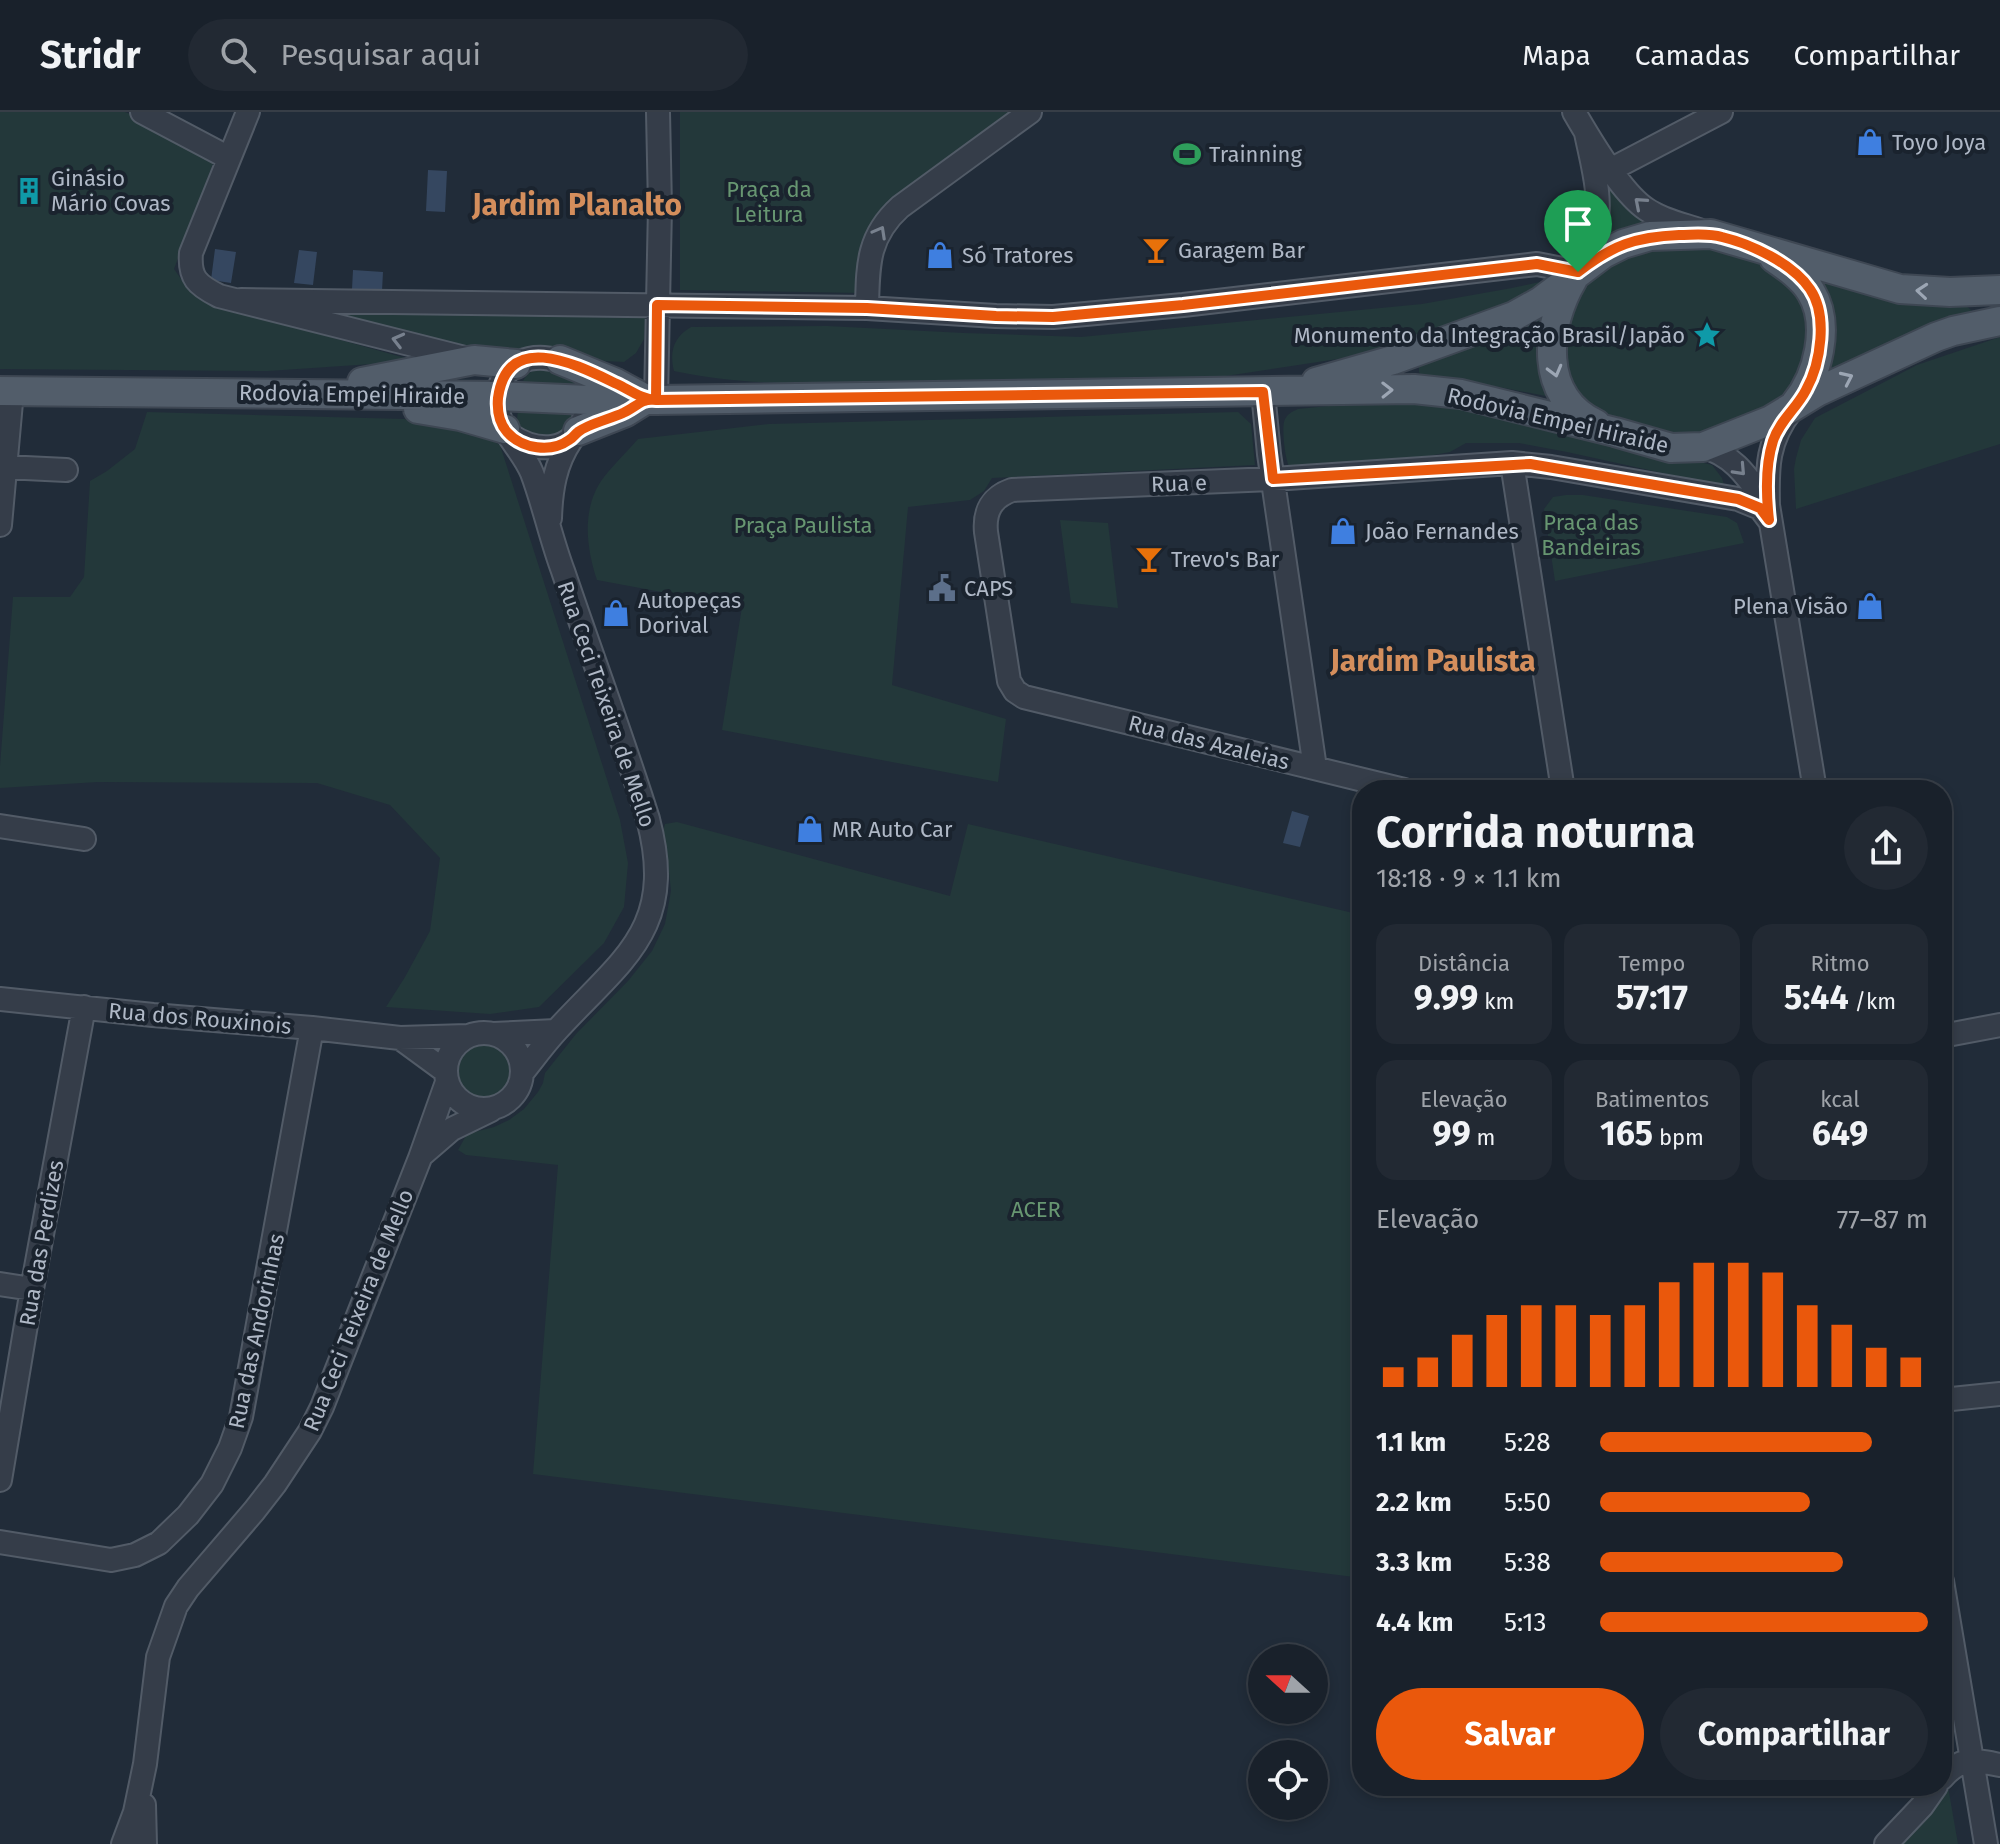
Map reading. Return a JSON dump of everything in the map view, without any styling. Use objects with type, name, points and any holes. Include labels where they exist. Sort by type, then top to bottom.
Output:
[{"type":"main road","name":"Rodovia Empei Hiraide","points":[[1272,392],[1393,360],[1514,316],[1541,301],[1603,254],[1650,236],[1711,234],[1900,289],[1950,292],[2000,290]]},
{"type":"main road","points":[[1742,242],[1788,268],[1810,289],[1816,301],[1820,334],[1816,365],[1805,392],[1792,408]]},
{"type":"main road","points":[[1578,272],[1564,296],[1552,329],[1555,374],[1577,411],[1615,432]]},
{"type":"main road","name":"Rodovia Empei Hiraide","points":[[6,391],[651,400],[1414,389],[1461,394],[1671,448],[1703,447],[1753,428],[1817,392],[1936,337],[2000,321]]},
{"type":"main road","points":[[302,393],[474,360],[516,364]]},
{"type":"main road","points":[[560,360],[651,400]]},
{"type":"main road","points":[[302,393],[440,412],[507,432]]},
{"type":"main road","points":[[575,435],[651,400]]},
{"type":"street","points":[[142,112],[229,158]]},
{"type":"street","points":[[248,112],[194,241],[191,268],[197,283],[219,296],[474,360]]},
{"type":"street","points":[[651,400],[660,207],[658,112]]},
{"type":"street","points":[[867,308],[871,251],[887,219],[1030,112]]},
{"type":"street","points":[[1574,112],[1636,201],[1661,217],[1711,234]]},
{"type":"street","points":[[1612,169],[1721,112]]},
{"type":"street","points":[[241,300],[867,308],[1053,317],[1537,264],[1578,272],[1593,237],[1597,218],[1595,181],[1586,133]]},
{"type":"street","points":[[575,435],[554,446],[541,448],[526,444],[507,432],[498,410],[506,376],[522,360],[537,357],[560,360],[579,371],[588,400]]},
{"type":"street","points":[[0,525],[5,467],[6,391]]},
{"type":"street","points":[[1272,392],[1273,479],[1315,768]]},
{"type":"street","name":"Rua Ceci Teixeira de Mello","points":[[550,535],[553,482],[557,467],[583,424],[588,400]]},
{"type":"street","points":[[1792,408],[1773,442],[1767,471],[1768,512],[1813,780]]},
{"type":"street","name":"Rua Ceci Teixeira de Mello","points":[[507,432],[532,473],[550,535],[648,819],[656,879],[650,914],[637,943],[522,1073]]},
{"type":"street","points":[[1703,447],[1714,450],[1742,470],[1768,512]]},
{"type":"street","points":[[1273,479],[1512,463],[1738,499],[1768,512]]},
{"type":"street","points":[[1512,463],[1561,780]]},
{"type":"street","points":[[5,467],[66,470]]},
{"type":"street","name":"Rua e","points":[[1015,691],[1009,681],[985,522],[987,510],[1003,493],[1012,490],[1273,479]]},
{"type":"street","name":"Rua das Azaleias","points":[[1015,691],[1024,697],[1364,780]]},
{"type":"street","points":[[0,826],[84,839]]},
{"type":"street","name":"Rua dos Rouxinois","points":[[0,999],[400,1038],[467,1036]]},
{"type":"street","name":"Rua das Perdizes","points":[[0,1480],[84,1007]]},
{"type":"street","points":[[1952,1034],[2000,1025]]},
{"type":"street","name":"Rua das Andorinhas","points":[[0,1542],[111,1560],[135,1555],[159,1543],[188,1515],[212,1484],[241,1417],[312,1028]]},
{"type":"street","points":[[493,1034],[515,1048],[521,1060],[520,1084],[508,1101],[498,1107],[486,1110],[473,1108],[461,1103],[452,1093],[446,1076],[447,1060],[458,1042],[479,1033],[556,1031]]},
{"type":"street","name":"Rua dos Rouxinois","points":[[400,1038],[446,1076]]},
{"type":"street","name":"Rua Ceci Teixeira de Mello","points":[[146,1757],[158,1657],[176,1606],[275,1484],[310,1431],[420,1158],[446,1076]]},
{"type":"street","name":"Rua Ceci Teixeira de Mello","points":[[420,1158],[452,1129],[498,1107]]},
{"type":"street","points":[[0,1284],[32,1289]]},
{"type":"street","points":[[1952,1399],[2000,1394]]},
{"type":"street","points":[[1952,1640],[1986,1844]]},
{"type":"street","points":[[123,1844],[135,1812],[146,1757]]},
{"type":"street","points":[[145,1844],[146,1757]]},
{"type":"street","points":[[1952,1769],[1972,1759],[2000,1765]]},
{"type":"street","points":[[1886,1844],[1902,1830],[1928,1796]]},
{"type":"green space","points":[[0,112],[125,112],[196,150],[199,157],[214,161],[174,269],[186,286],[212,304],[416,361],[268,371],[0,369]]},
{"type":"green space","name":"Praça da Leitura","points":[[680,112],[1022,112],[897,200],[863,293],[680,290]]},
{"type":"green space","points":[[1594,155],[1676,227],[1598,244]]},
{"type":"green space","points":[[1708,243],[1753,258],[1779,274],[1805,304],[1808,334],[1805,362],[1783,401],[1685,439],[1599,414],[1577,395],[1563,358],[1568,315],[1590,277],[1630,256],[1657,249]]},
{"type":"green space","points":[[1814,275],[1963,303],[1971,310],[1969,318],[1823,377]]},
{"type":"green space","points":[[1544,281],[1529,296],[1411,343],[1364,355],[1193,381],[794,384],[691,374],[674,371],[673,364],[677,340],[691,327],[827,326],[1081,337],[1422,304]]},
{"type":"green space","points":[[317,311],[645,318],[644,339],[636,353],[624,362],[572,354],[549,346],[528,348],[514,354],[476,352]]},
{"type":"green space","points":[[1550,311],[1556,398],[1422,377],[1419,372],[1419,367],[1426,362],[1475,345]]},
{"type":"green space","points":[[2000,337],[2000,444],[1796,509],[1796,458],[1801,440],[1815,418],[1917,365]]},
{"type":"green space","points":[[551,366],[576,381],[578,388],[521,385],[533,371]]},
{"type":"green space","points":[[1434,398],[1712,465],[1724,485],[1519,443],[1466,443],[1450,452],[1310,478],[1289,466],[1283,426],[1286,417],[1295,410]]},
{"type":"green space","points":[[518,410],[572,413],[569,427],[551,441],[521,430]]},
{"type":"green space","points":[[147,412],[404,419],[461,424],[500,445],[620,820],[628,863],[624,907],[604,943],[539,1007],[490,1014],[386,1007],[430,931],[440,858],[390,805],[317,783],[98,782],[0,788],[13,597],[70,597],[84,577],[90,481],[135,449]]},
{"type":"green space","name":"Praça Paulista","points":[[1238,412],[1251,424],[1255,465],[992,478],[984,491],[970,500],[908,507],[892,685],[1006,719],[998,782],[722,730],[742,607],[597,580],[593,567],[588,541],[592,501],[604,477],[638,439],[769,424]]},
{"type":"green space","name":"Praça das Bandeiras","points":[[1566,495],[1727,517],[1737,523],[1744,543],[1555,581],[1544,509],[1553,497]]},
{"type":"green space","points":[[1060,520],[1108,523],[1118,608],[1071,603]]},
{"type":"green space","name":"ACER","points":[[677,822],[950,896],[968,824],[1352,913],[1352,1577],[533,1474],[558,1165],[466,1155],[458,1150],[467,1134],[494,1127],[524,1109],[538,1092],[545,1073],[576,1034],[628,981],[652,951],[665,924],[671,891],[662,835],[665,824]]},
{"type":"green space","points":[[484,1042],[495,1044],[504,1051],[511,1060],[511,1082],[504,1091],[495,1098],[484,1100],[473,1098],[464,1091],[457,1082],[455,1071],[457,1060],[464,1051],[473,1044]]},
{"type":"green space","points":[[1935,1796],[1950,1796],[1958,1844],[1898,1844]]},
{"type":"water","points":[[428,170],[447,171],[445,212],[426,211]]},
{"type":"water","points":[[215,249],[236,252],[231,283],[211,280]]},
{"type":"water","points":[[299,250],[317,252],[313,285],[294,283]]},
{"type":"water","points":[[353,270],[383,272],[382,291],[352,289]]},
{"type":"water","points":[[1292,811],[1309,816],[1300,847],[1283,843]]},
{"type":"place","name":"Toyo Joya","points":[[1870,142]]},
{"type":"place","name":"Trainning","points":[[1187,154]]},
{"type":"place","name":"Ginásio Mário Covas","points":[[29,191]]},
{"type":"place","name":"Garagem Bar","points":[[1156,250]]},
{"type":"place","name":"Só Tratores","points":[[940,255]]},
{"type":"place","name":"Monumento da Integração Brasil/Japão","points":[[1707,335]]},
{"type":"place","name":"João Fernandes","points":[[1343,531]]},
{"type":"place","name":"Trevo's Bar","points":[[1149,559]]},
{"type":"place","name":"CAPS","points":[[942,588]]},
{"type":"place","name":"Plena Visão","points":[[1870,606]]},
{"type":"place","name":"Autopeças Dorival","points":[[616,613]]},
{"type":"place","name":"MR Auto Car","points":[[810,829]]},
{"type":"district","name":"Jardim Planalto","points":[[577,205]]},
{"type":"district","name":"Jardim Paulista","points":[[1433,661]]},
{"type":"route","points":[[1578,272],[1537,264],[1053,317],[867,308],[657,305],[656,400],[646,399],[560,360],[537,357],[522,360],[511,368],[502,384],[498,410],[501,422],[510,435],[526,444],[548,448],[571,440],[578,431],[626,412],[646,399],[656,400],[1263,392],[1273,479],[1530,464],[1738,499],[1760,508],[1769,520],[1767,471],[1773,442],[1784,419],[1805,392],[1819,350],[1819,317],[1810,289],[1788,268],[1760,250],[1711,234],[1650,236],[1632,241],[1603,254],[1578,272]]}]
